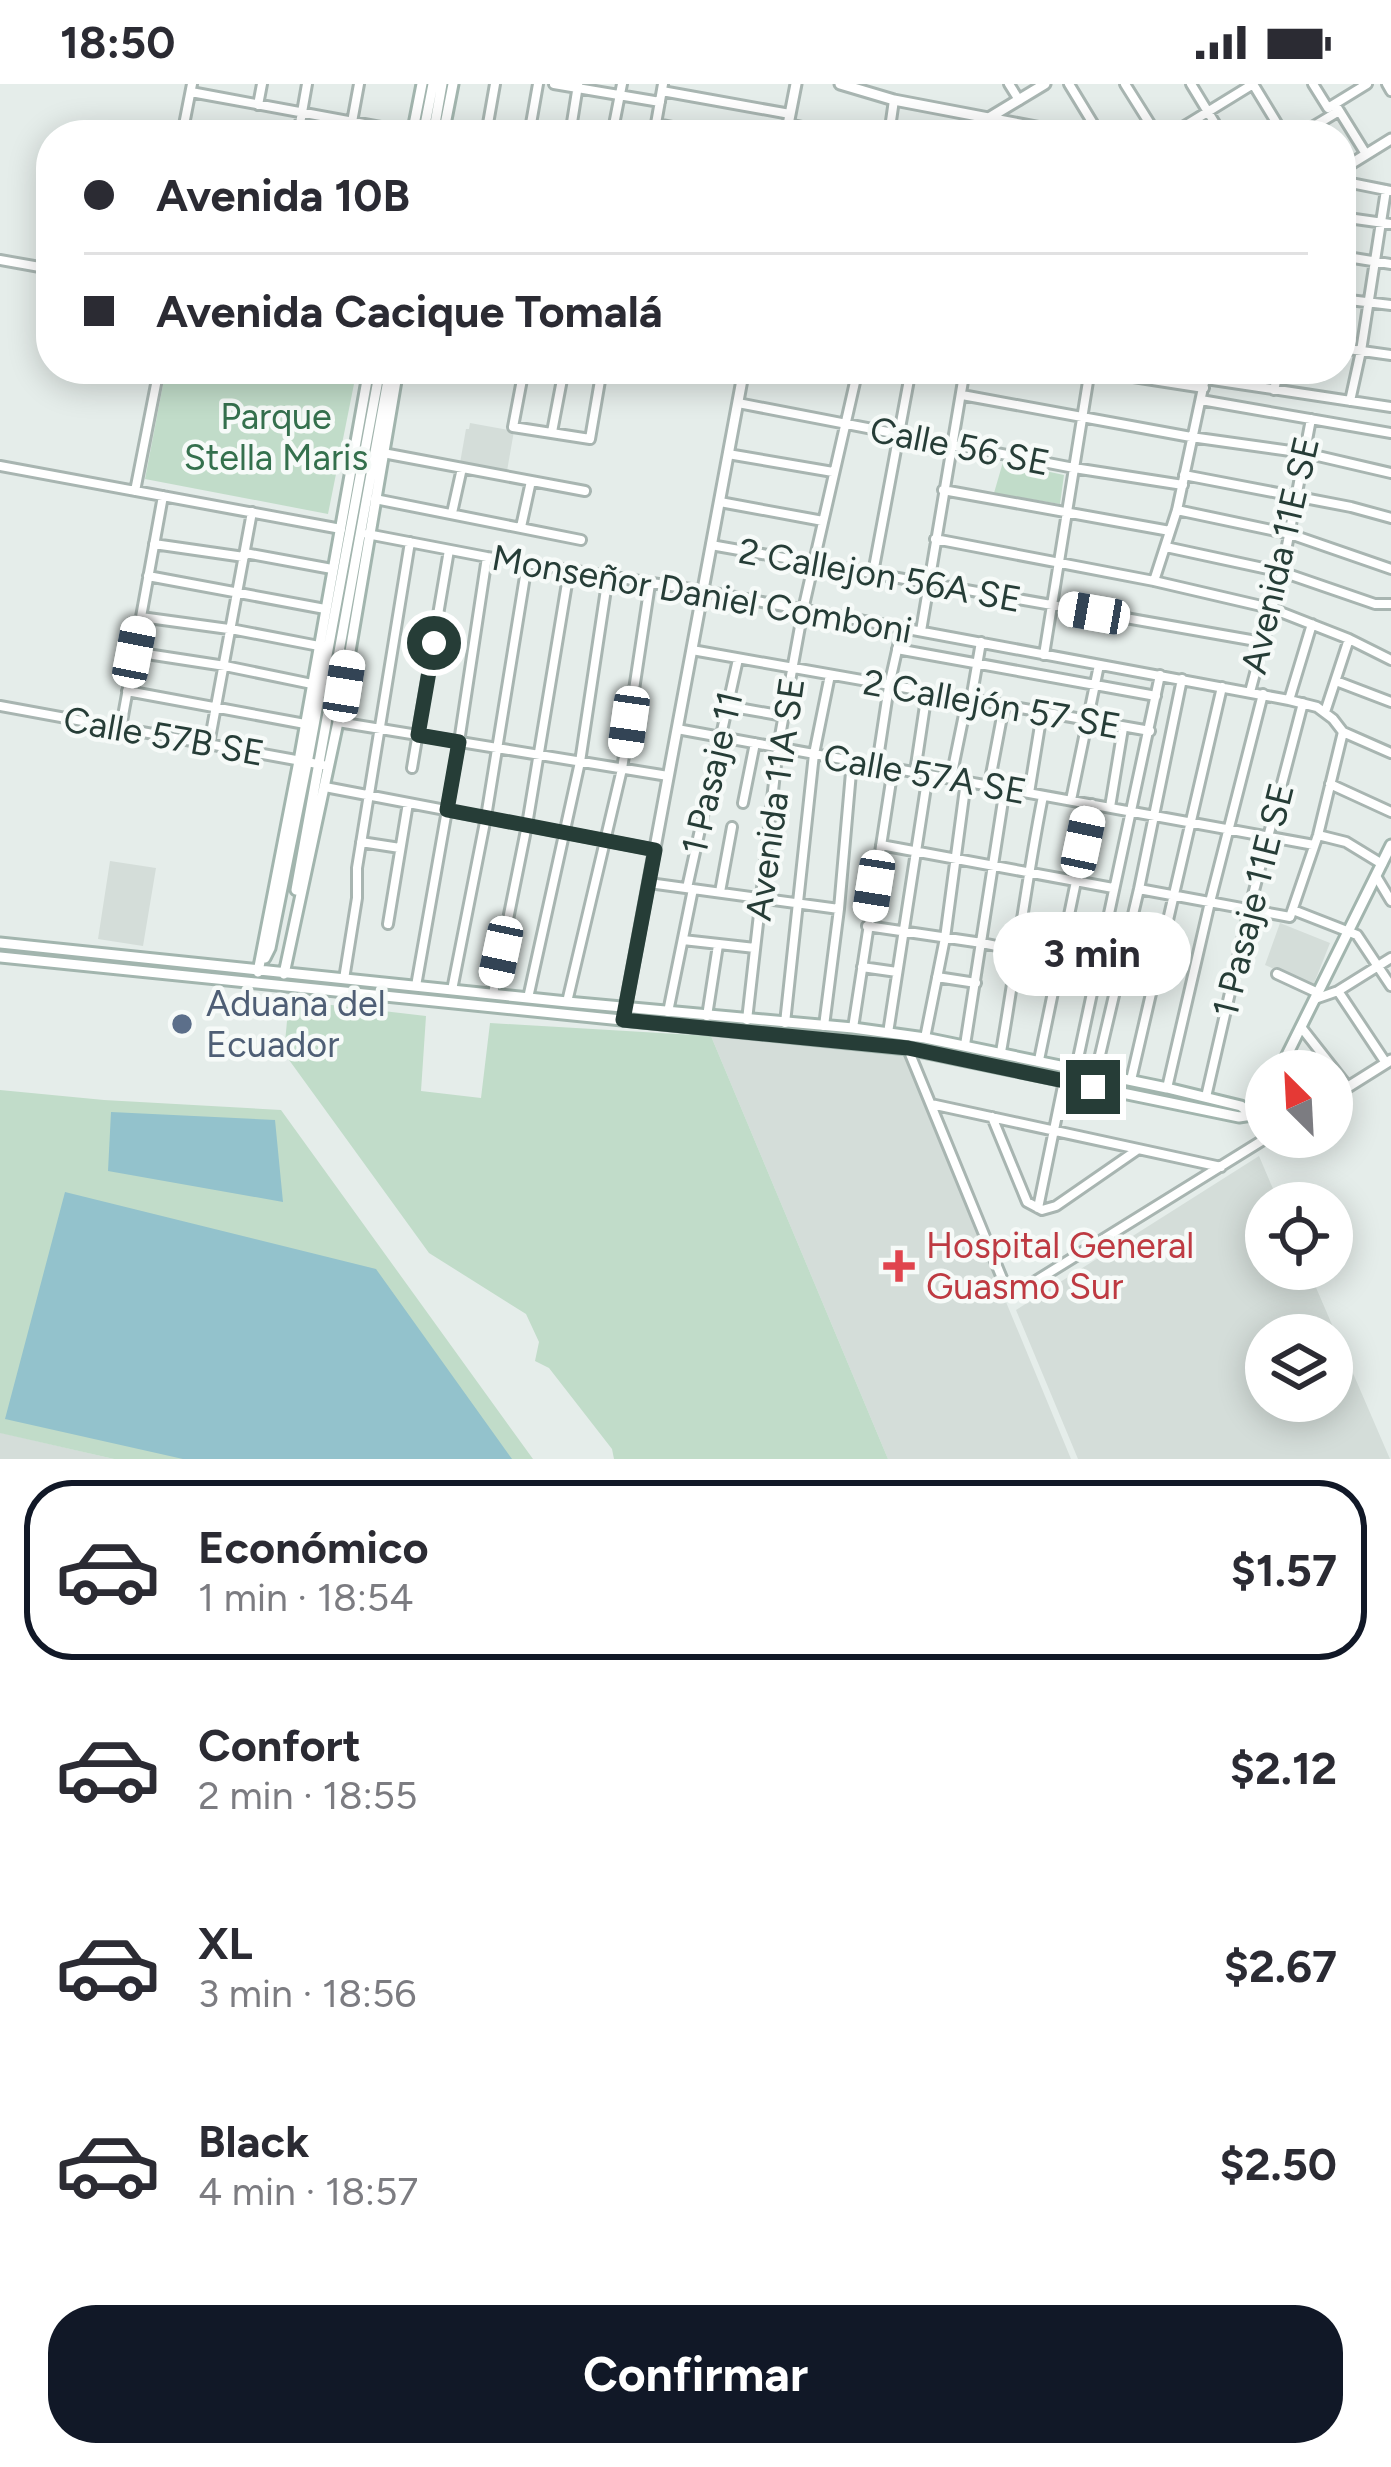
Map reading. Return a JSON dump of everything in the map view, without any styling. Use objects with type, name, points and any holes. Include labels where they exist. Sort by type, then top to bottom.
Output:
[{"type":"main road","points":[[418,120],[422,84]]},
{"type":"main road","points":[[422,120],[433,84]]},
{"type":"main road","points":[[436,120],[442,84]]},
{"type":"main road","points":[[446,120],[453,84]]},
{"type":"main road","points":[[789,120],[796,84]]},
{"type":"main road","points":[[840,84],[994,120],[1045,84]]},
{"type":"main road","points":[[1356,160],[1391,139]]},
{"type":"main road","points":[[284,973],[285,948],[338,722],[368,384]]},
{"type":"main road","points":[[282,985],[325,787],[354,531],[378,384]]},
{"type":"main road","points":[[256,983],[270,949],[303,762],[390,384]]},
{"type":"main road","points":[[303,762],[305,724],[332,569],[375,499],[392,384]]},
{"type":"main road","points":[[625,1014],[741,384]]},
{"type":"main road","points":[[1290,1050],[1391,845]]},
{"type":"main road","points":[[0,943],[567,1002],[625,1014],[668,1012],[853,1028],[1001,1052],[1245,1109]]},
{"type":"main road","points":[[0,957],[625,1014],[908,1048],[1245,1116]]},
{"type":"main road","points":[[1353,1084],[1389,1062]]},
{"type":"street","points":[[258,104],[262,84]]},
{"type":"street","points":[[301,120],[307,84]]},
{"type":"street","points":[[352,120],[358,84]]},
{"type":"street","points":[[489,120],[495,84]]},
{"type":"street","points":[[532,120],[538,84]]},
{"type":"street","points":[[554,84],[621,89],[660,102]]},
{"type":"street","points":[[1009,84],[1019,100]]},
{"type":"street","points":[[1069,84],[1091,120]]},
{"type":"street","points":[[1125,84],[1148,120]]},
{"type":"street","points":[[1191,84],[1213,120]]},
{"type":"street","points":[[1195,120],[1253,84],[1275,120]]},
{"type":"street","points":[[1313,84],[1342,120]]},
{"type":"street","points":[[1319,120],[1367,84]]},
{"type":"street","points":[[572,120],[578,86]]},
{"type":"street","points":[[185,120],[191,88],[341,120]]},
{"type":"street","points":[[657,120],[663,88],[774,120]]},
{"type":"street","points":[[615,120],[621,89]]},
{"type":"street","points":[[891,120],[894,100]]},
{"type":"street","points":[[1356,140],[1366,154]]},
{"type":"street","points":[[1356,185],[1388,190],[1356,374]]},
{"type":"street","points":[[1356,219],[1391,224]]},
{"type":"street","points":[[1356,259],[1391,264]]},
{"type":"street","points":[[0,260],[36,266]]},
{"type":"street","points":[[1356,301],[1391,305]]},
{"type":"street","points":[[1356,350],[1391,356]]},
{"type":"street","points":[[135,491],[156,384]]},
{"type":"street","points":[[521,384],[513,427],[590,439],[599,384]]},
{"type":"street","points":[[552,433],[561,384]]},
{"type":"street","name":"Avenida 11A SE","points":[[747,1020],[778,747],[803,610],[854,384]]},
{"type":"street","points":[[873,573],[908,384]]},
{"type":"street","points":[[921,632],[963,384]]},
{"type":"street","points":[[1044,655],[1086,384]]},
{"type":"street","points":[[1154,581],[1177,510],[1205,384]]},
{"type":"street","points":[[1240,384],[1391,407]]},
{"type":"street","name":"Avenida 11E SE","points":[[1274,390],[1275,384]]},
{"type":"street","points":[[1350,401],[1354,384]]},
{"type":"street","points":[[962,395],[1305,453],[1391,473]]},
{"type":"street","points":[[1201,400],[1391,433]]},
{"type":"street","name":"Calle 56 SE","points":[[738,404],[1074,468],[1298,496],[1391,518]]},
{"type":"street","name":"Avenida 11E SE","points":[[1250,692],[1282,572],[1311,418]]},
{"type":"street","points":[[383,453],[585,491]]},
{"type":"street","points":[[728,454],[833,472]]},
{"type":"street","name":"Monseñor Daniel Comboni","points":[[0,466],[1263,694],[1325,712],[1343,732],[1391,754]]},
{"type":"street","points":[[452,513],[462,468]]},
{"type":"street","points":[[521,527],[531,481]]},
{"type":"street","points":[[943,490],[1170,531]]},
{"type":"street","points":[[121,727],[163,496]]},
{"type":"street","points":[[375,499],[580,540]]},
{"type":"street","points":[[720,502],[823,521]]},
{"type":"street","points":[[1177,510],[1289,534],[1391,569]]},
{"type":"street","points":[[209,744],[252,512]]},
{"type":"street","points":[[935,539],[1270,608],[1391,660]]},
{"type":"street","points":[[344,979],[357,868],[410,542]]},
{"type":"street","points":[[154,544],[332,569]]},
{"type":"street","name":"2 Callejon 56A SE","points":[[712,545],[1262,642]]},
{"type":"street","points":[[1166,548],[1282,572],[1375,604],[1391,604]]},
{"type":"street","points":[[412,769],[449,550]]},
{"type":"street","points":[[416,986],[487,557]]},
{"type":"street","points":[[452,990],[486,818],[527,564]]},
{"type":"street","points":[[493,994],[570,570]]},
{"type":"street","points":[[148,576],[325,609]]},
{"type":"street","points":[[528,998],[580,762],[608,576]]},
{"type":"street","points":[[567,1002],[622,769],[650,584]]},
{"type":"street","points":[[141,617],[319,646]]},
{"type":"street","points":[[1289,700],[1312,624]]},
{"type":"street","points":[[878,765],[902,628]]},
{"type":"street","points":[[1325,712],[1348,639]]},
{"type":"street","points":[[951,778],[981,642]]},
{"type":"street","points":[[897,649],[1156,696]]},
{"type":"street","name":"2 Callejón 57 SE","points":[[692,650],[1150,731]]},
{"type":"street","points":[[134,652],[312,684]]},
{"type":"street","name":"1 Pasaje 11","points":[[668,1012],[737,658]]},
{"type":"street","points":[[1072,800],[1099,665]]},
{"type":"street","points":[[785,1023],[814,754],[830,675]]},
{"type":"street","points":[[1076,1068],[1160,675]]},
{"type":"street","points":[[1096,1072],[1181,679]]},
{"type":"street","points":[[1336,681],[1391,702]]},
{"type":"street","points":[[1131,1080],[1222,687]]},
{"type":"street","points":[[127,691],[305,724]]},
{"type":"street","points":[[915,772],[927,692]]},
{"type":"street","name":"Avenida 11E SE","points":[[1167,1088],[1263,694]]},
{"type":"street","name":"1 Pasaje 11E SE","points":[[1206,1097],[1303,703]]},
{"type":"street","name":"Calle 57B SE","points":[[0,706],[325,766]]},
{"type":"street","points":[[727,706],[784,716]]},
{"type":"street","points":[[989,785],[1004,706]]},
{"type":"street","points":[[1029,793],[1042,713]]},
{"type":"street","points":[[338,722],[669,776]]},
{"type":"street","points":[[1110,807],[1124,728]]},
{"type":"street","name":"Calle 57A SE","points":[[677,729],[1268,836],[1346,842],[1382,863]]},
{"type":"street","points":[[1292,914],[1343,732]]},
{"type":"street","points":[[742,803],[755,742]]},
{"type":"street","points":[[824,1025],[852,760]]},
{"type":"street","points":[[853,1028],[893,768]]},
{"type":"street","points":[[888,1033],[928,774]]},
{"type":"street","points":[[925,1038],[945,938],[966,781]]},
{"type":"street","points":[[1330,784],[1391,812]]},
{"type":"street","points":[[325,787],[655,850]]},
{"type":"street","points":[[964,1045],[1005,788]]},
{"type":"street","points":[[1001,1052],[1043,796]]},
{"type":"street","points":[[388,924],[408,802]]},
{"type":"street","points":[[1039,1060],[1091,804]]},
{"type":"street","points":[[720,892],[732,826]]},
{"type":"street","points":[[361,842],[400,848]]},
{"type":"street","points":[[880,845],[1113,888]]},
{"type":"street","points":[[1376,876],[1391,901]]},
{"type":"street","points":[[649,883],[839,909]]},
{"type":"street","points":[[1139,889],[1292,914],[1348,931],[1358,935],[1391,986]]},
{"type":"street","points":[[867,926],[1120,970]]},
{"type":"street","points":[[683,940],[755,948]]},
{"type":"street","points":[[707,1016],[718,945]]},
{"type":"street","points":[[1277,974],[1317,996],[1338,991],[1391,958]]},
{"type":"street","points":[[862,967],[897,973]]},
{"type":"street","points":[[937,977],[976,983]]},
{"type":"street","points":[[1338,991],[1389,1062]]},
{"type":"street","points":[[1301,1027],[1319,1050]]},
{"type":"street","points":[[908,1048],[1006,1288],[1013,1295],[1245,1150]]},
{"type":"street","points":[[1038,1208],[1064,1082]]},
{"type":"street","points":[[930,1104],[1221,1168]]},
{"type":"street","points":[[992,1117],[1027,1202],[1046,1210],[1138,1149]]},
{"type":"shaded area","points":[[470,423],[514,431],[507,471],[460,463]]},
{"type":"shaded area","points":[[110,861],[156,868],[143,946],[98,939]]},
{"type":"shaded area","points":[[1280,923],[1330,943],[1313,986],[1265,965]]},
{"type":"shaded area","name":"Hospital General Guasmo Sur","points":[[711,1036],[903,1053],[1071,1459],[888,1459]]},
{"type":"shaded area","points":[[1260,1158],[1270,1182],[1245,1182],[1245,1290],[1317,1290],[1327,1314],[1245,1314],[1245,1422],[1353,1422],[1353,1373],[1390,1459],[1078,1459],[1016,1310]]},
{"type":"shaded area","points":[[2,1433],[114,1459],[0,1459]]},
{"type":"green space","name":"Parque Stella Maris","points":[[163,384],[354,384],[328,514],[145,479]]},
{"type":"green space","points":[[1003,462],[1064,475],[1060,504],[994,493]]},
{"type":"green space","points":[[289,1000],[426,1016],[421,1091],[481,1098],[490,1023],[711,1036],[888,1459],[614,1459],[612,1449],[549,1368],[535,1361],[539,1342],[526,1314],[429,1253],[284,1053]]},
{"type":"green space","points":[[0,1090],[281,1110],[533,1459],[114,1459],[0,1433]]},
{"type":"water","points":[[111,1112],[275,1120],[283,1202],[108,1171]]},
{"type":"water","points":[[65,1192],[376,1269],[512,1459],[183,1459],[5,1419]]},
{"type":"place","name":"Aduana del Ecuador","points":[[182,1024]]},
{"type":"place","name":"Hospital General Guasmo Sur","points":[[899,1266]]},
{"type":"route","points":[[434,643],[418,735],[459,742],[447,810],[655,850],[623,1020],[908,1048],[1093,1087]]}]
